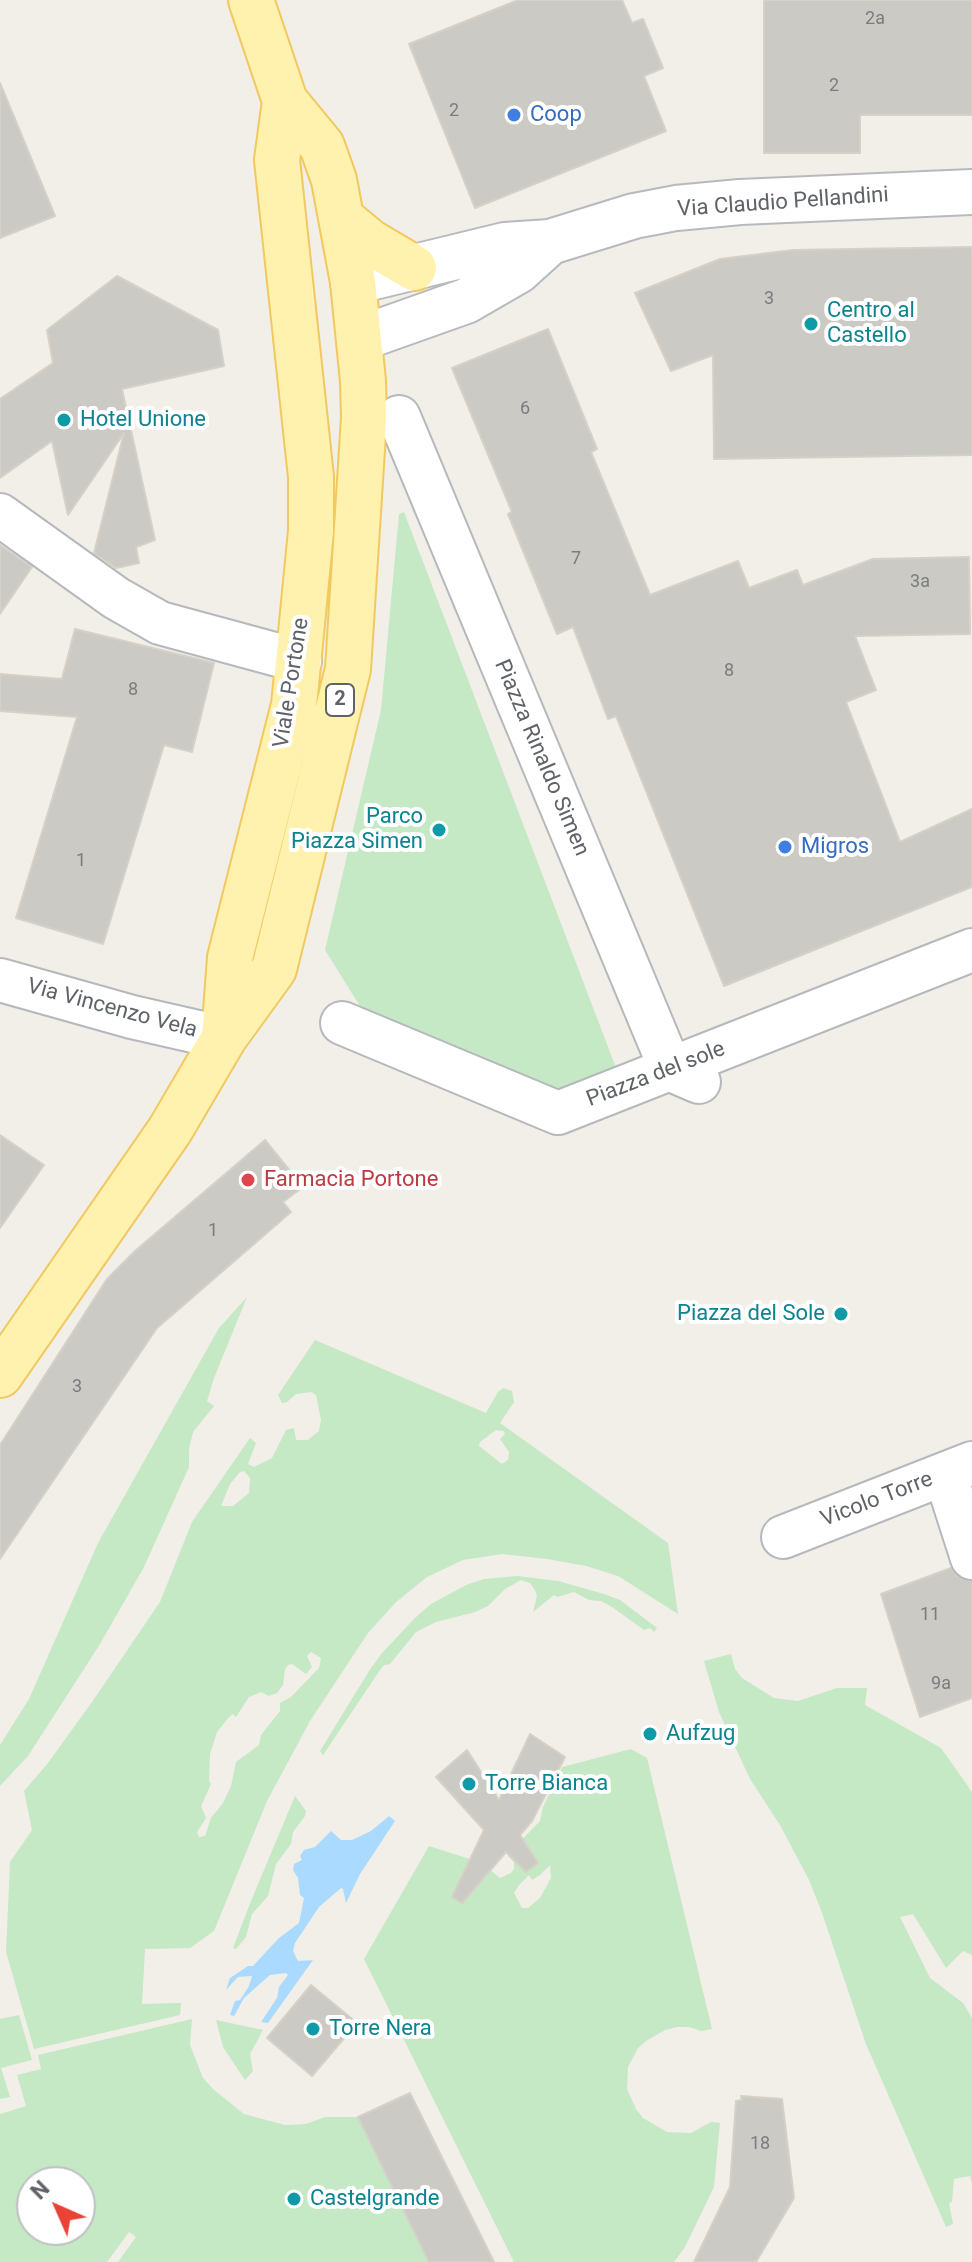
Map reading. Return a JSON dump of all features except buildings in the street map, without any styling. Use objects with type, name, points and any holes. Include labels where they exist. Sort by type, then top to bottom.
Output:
[{"type":"main road","name":"2","points":[[251,0],[285,101],[322,146],[334,180],[353,282],[359,339]]},
{"type":"main road","name":"2","points":[[285,101],[277,160],[295,322]]},
{"type":"main road","points":[[341,218],[370,242],[414,268]]},
{"type":"main road","points":[[295,322],[353,282]]},
{"type":"main road","points":[[295,322],[359,339]]},
{"type":"main road","name":"Viale Portone","points":[[224,1038],[230,958],[294,705],[300,661],[311,531],[311,477],[295,322]]},
{"type":"main road","name":"Viale Portone","points":[[0,1375],[170,1130],[224,1038],[274,969],[348,669],[364,418],[359,339]]},
{"type":"street","name":"Via Claudio Pellandini","points":[[353,282],[505,245],[550,242],[634,216],[676,208],[740,202],[972,192]]},
{"type":"street","name":"Via Claudio Pellandini","points":[[359,339],[466,301],[518,271],[550,242]]},
{"type":"street","name":"Piazza Rinaldo Simen","points":[[399,417],[685,1076]]},
{"type":"street","points":[[0,515],[116,598],[160,623],[300,661]]},
{"type":"street","name":"Piazza del sole","points":[[342,1023],[558,1113],[685,1076],[972,950]]},
{"type":"street","name":"Via Vincenzo Vela","points":[[0,980],[132,1017],[224,1038]]},
{"type":"street","points":[[959,1469],[972,1558]]},
{"type":"street","name":"Vicolo Torre","points":[[783,1537],[959,1469]]},
{"type":"green space","name":"Parco Piazza Simen","points":[[404,512],[618,1073],[561,1095],[361,1008],[325,950],[381,710],[399,514]]},
{"type":"green space","points":[[247,1297],[207,1401],[214,1406],[193,1432],[189,1467],[144,1567],[100,1644],[28,1756],[0,1786],[0,1745],[29,1699],[98,1543],[219,1328]]},
{"type":"green space","points":[[315,1340],[486,1413],[498,1392],[503,1388],[512,1391],[514,1402],[500,1423],[668,1543],[678,1614],[618,1576],[547,1559],[502,1554],[463,1560],[427,1577],[396,1602],[368,1633],[310,1721],[267,1801],[214,1931],[190,1948],[145,1949],[142,2004],[181,2003],[180,2015],[34,2049],[6,1952],[10,1862],[32,1830],[24,1791],[92,1702],[160,1602],[192,1522],[250,1438],[256,1443],[248,1464],[254,1467],[272,1458],[286,1430],[294,1428],[296,1440],[308,1440],[319,1431],[321,1420],[316,1395],[311,1392],[296,1394],[282,1403],[278,1395]],"holes":[[[496,1430],[504,1431],[500,1439],[509,1452],[508,1460],[502,1464],[479,1446]],[[244,1471],[250,1478],[249,1493],[233,1506],[221,1506],[230,1484]],[[311,1652],[321,1658],[319,1668],[291,1697],[280,1703],[280,1711],[261,1735],[259,1745],[236,1762],[231,1786],[223,1803],[211,1818],[205,1836],[199,1837],[197,1832],[206,1818],[201,1806],[211,1784],[210,1754],[217,1732],[229,1717],[233,1714],[236,1717],[249,1697],[261,1692],[269,1696],[277,1693],[283,1685],[288,1665],[292,1664],[306,1674],[312,1667],[307,1656]]]},
{"type":"green space","points":[[517,1576],[558,1581],[604,1594],[620,1600],[657,1628],[654,1632],[650,1628],[644,1630],[601,1601],[589,1600],[574,1592],[557,1597],[554,1595],[533,1612],[537,1596],[535,1590],[530,1583],[521,1580],[505,1589],[488,1606],[436,1622],[416,1632],[390,1664],[380,1670],[323,1755],[320,1751],[369,1671],[415,1618],[431,1604],[466,1585],[484,1579]]},
{"type":"green space","points":[[731,1654],[735,1669],[742,1678],[774,1698],[798,1701],[837,1688],[867,1688],[865,1705],[941,1748],[972,1792],[972,1955],[963,1951],[946,1968],[913,1914],[900,1917],[930,1978],[963,2003],[972,2018],[972,2183],[970,2176],[954,2179],[952,2202],[949,2203],[953,2224],[946,2227],[866,2044],[809,1880],[780,1825],[750,1779],[719,1712],[704,1661]]},
{"type":"green space","points":[[631,1749],[647,1758],[712,2029],[701,2031],[677,2027],[665,2030],[638,2048],[628,2067],[627,2089],[643,2118],[667,2132],[691,2133],[711,2122],[720,2123],[714,2187],[685,2247],[674,2262],[514,2262],[364,1959],[429,1846],[482,1863],[500,1878],[511,1873],[514,1862],[508,1856],[540,1821],[543,1807],[562,1767]],"holes":[[[550,1865],[551,1878],[540,1898],[528,1908],[522,1908],[514,1893],[519,1885],[529,1875],[532,1880]]]},
{"type":"green space","points":[[295,1796],[306,1811],[305,1816],[293,1832],[291,1844],[276,1864],[268,1896],[252,1914],[246,1937],[236,1949],[233,1948],[251,1901]]},
{"type":"green space","points":[[19,2015],[32,2060],[1,2068],[10,2097],[0,2099],[0,2019]]},
{"type":"green space","points":[[192,2019],[190,2045],[203,2078],[244,2114],[285,2125],[306,2124],[325,2117],[358,2117],[429,2262],[118,2262],[136,2237],[129,2232],[107,2262],[0,2262],[0,2114],[26,2106],[17,2075],[41,2069],[38,2055]]},
{"type":"green space","points":[[216,2020],[263,2030],[250,2054],[253,2071],[245,2080],[223,2047]]},
{"type":"water","points":[[389,1816],[395,1821],[360,1874],[346,1903],[341,1888],[319,1907],[295,1943],[293,1951],[298,1961],[313,1960],[268,2023],[261,2022],[277,1998],[279,1987],[288,1975],[286,1973],[270,1975],[244,1998],[234,2016],[230,2015],[235,2001],[240,2000],[252,1976],[238,1977],[226,1990],[230,1978],[253,1966],[279,1938],[299,1923],[304,1898],[300,1895],[298,1878],[293,1870],[294,1864],[302,1860],[300,1856],[304,1850],[315,1847],[331,1831],[341,1840],[352,1840],[371,1831]]},
{"type":"place","name":"Coop","points":[[514,115]]},
{"type":"place","name":"Centro al Castello","points":[[811,324]]},
{"type":"place","name":"Hotel Unione","points":[[64,420]]},
{"type":"place","name":"Parco Piazza Simen","points":[[439,830]]},
{"type":"place","name":"Migros","points":[[785,847]]},
{"type":"place","name":"Farmacia Portone","points":[[248,1180]]},
{"type":"place","name":"Piazza del Sole","points":[[841,1314]]},
{"type":"place","name":"Aufzug","points":[[650,1734]]},
{"type":"place","name":"Torre Bianca","points":[[469,1784]]},
{"type":"place","name":"Torre Nera","points":[[313,2029]]},
{"type":"place","name":"Castelgrande","points":[[294,2199]]}]
